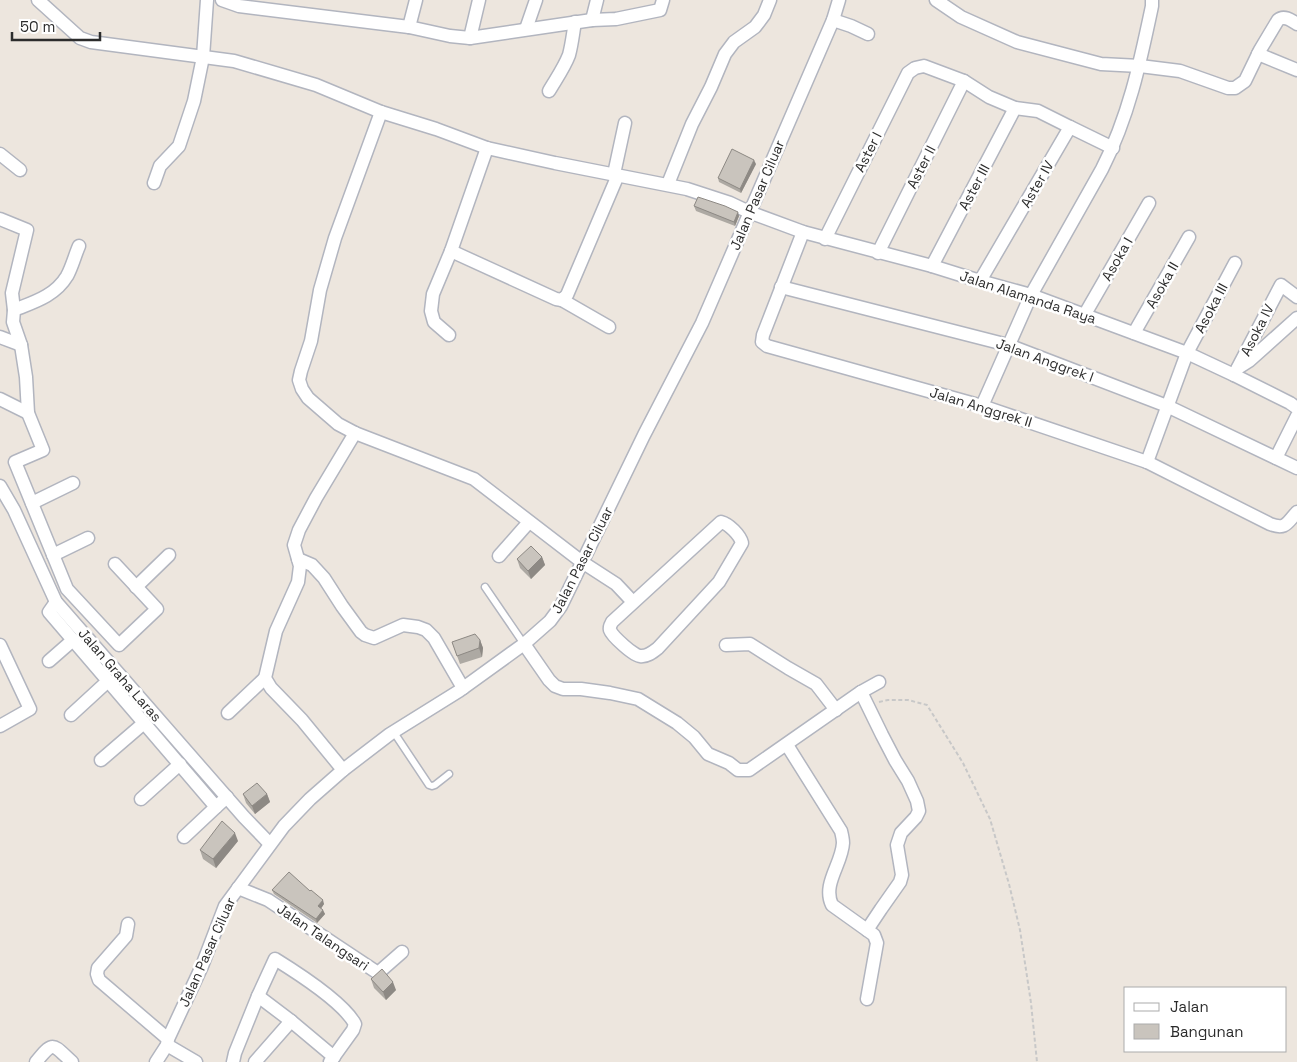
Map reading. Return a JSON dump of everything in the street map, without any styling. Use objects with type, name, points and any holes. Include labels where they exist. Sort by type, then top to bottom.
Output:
[{"type":"street","name":"Jalan Alamanda Raya","points":[[38,0],[80,38],[91,42],[234,61],[316,85],[381,112],[436,129],[487,148],[687,189],[825,239],[932,266],[1032,295],[1235,372],[1295,402]]},
{"type":"street","points":[[154,183],[160,166],[176,150],[181,140],[194,102],[203,57],[207,0]]},
{"type":"street","points":[[222,0],[409,27],[450,36],[470,38],[575,22],[616,19],[660,10],[663,0]]},
{"type":"street","points":[[409,27],[416,0]]},
{"type":"street","points":[[470,38],[479,0]]},
{"type":"street","points":[[526,29],[536,0]]},
{"type":"street","points":[[592,20],[597,0]]},
{"type":"street","points":[[668,184],[692,124],[725,54],[734,42],[756,26],[764,15],[770,0]]},
{"type":"street","name":"Jalan Pasar Ciluar","points":[[156,1062],[168,1042],[202,966],[225,906],[284,826],[310,799],[343,770],[393,731],[463,688],[524,644],[550,621],[561,606],[644,435],[702,324],[833,20],[839,0]]},
{"type":"street","points":[[936,0],[961,17],[1017,42],[1101,64],[1180,71],[1228,88],[1235,88],[1245,81],[1278,20],[1286,18],[1297,24]]},
{"type":"street","points":[[982,406],[1032,295],[1121,128],[1140,66],[1152,0]]},
{"type":"street","points":[[833,20],[868,34]]},
{"type":"street","points":[[549,91],[569,55],[575,22]]},
{"type":"street","points":[[1258,54],[1297,70]]},
{"type":"street","name":"Aster I","points":[[825,239],[908,73],[915,68],[924,66],[964,81]]},
{"type":"street","points":[[964,81],[989,97],[1015,108],[1038,111],[1112,148]]},
{"type":"street","name":"Aster II","points":[[878,253],[964,81]]},
{"type":"street","name":"Aster III","points":[[932,266],[1015,108]]},
{"type":"street","points":[[381,112],[335,238],[320,290],[311,341],[301,371],[302,389],[308,398],[338,424],[355,433],[474,479],[582,562],[616,584],[633,602]]},
{"type":"street","points":[[562,300],[567,295],[616,174],[625,123]]},
{"type":"street","name":"Aster IV","points":[[980,281],[1070,127]]},
{"type":"street","points":[[449,335],[434,322],[431,311],[433,294],[451,251],[487,148]]},
{"type":"street","points":[[0,154],[20,170]]},
{"type":"street","name":"Asoka I","points":[[1085,314],[1149,203]]},
{"type":"street","points":[[0,219],[27,230],[12,293],[14,322],[21,346],[26,377],[28,412],[0,399]]},
{"type":"street","name":"Jalan Anggrek II","points":[[803,232],[762,334],[762,342],[767,346],[982,406],[1147,462],[1278,527],[1284,526],[1297,512]]},
{"type":"street","name":"Asoka II","points":[[1134,333],[1189,237]]},
{"type":"street","points":[[14,310],[49,295],[56,290],[68,275],[79,246]]},
{"type":"street","points":[[451,251],[556,299],[562,300],[609,327]]},
{"type":"street","name":"Asoka III","points":[[1147,462],[1186,353],[1235,263]]},
{"type":"street","name":"Asoka IV","points":[[1235,372],[1281,284],[1297,297]]},
{"type":"street","name":"Jalan Anggrek I","points":[[780,287],[1008,345],[1167,406],[1297,468]]},
{"type":"street","points":[[1235,372],[1297,318]]},
{"type":"street","points":[[0,337],[21,346]]},
{"type":"street","name":"Jalan Graha Laras","points":[[28,412],[43,450],[15,462],[67,589],[119,645],[157,610],[114,564]]},
{"type":"street","points":[[1276,458],[1297,416]]},
{"type":"street","points":[[228,713],[266,678],[276,631],[298,582],[300,566],[294,544],[299,530],[355,433]]},
{"type":"street","points":[[32,504],[73,483]]},
{"type":"street","name":"Jalan Graha Laras","points":[[0,486],[14,510],[56,602],[244,817],[270,844]]},
{"type":"street","points":[[499,556],[529,522]]},
{"type":"street","points":[[721,522],[725,522],[742,541],[719,582],[658,648],[648,656],[641,657],[636,655],[615,637],[610,630],[612,622],[633,602],[721,522]]},
{"type":"street","points":[[53,555],[88,538]]},
{"type":"street","points":[[136,587],[169,555]]},
{"type":"street","points":[[298,559],[312,565],[324,578],[361,632],[366,636],[374,638],[403,625],[426,630],[434,638],[463,688]]},
{"type":"street","points":[[56,602],[48,612],[216,807]]},
{"type":"street","points":[[48,662],[73,640]]},
{"type":"street","points":[[0,644],[30,709],[0,726]]},
{"type":"street","points":[[524,644],[555,686],[563,689],[610,693],[638,700],[677,723],[694,737],[708,754],[738,770],[749,770],[878,682]]},
{"type":"street","points":[[726,646],[750,644],[816,684],[836,710]]},
{"type":"street","points":[[266,678],[271,688],[302,720],[343,770]]},
{"type":"street","points":[[71,715],[108,681]]},
{"type":"street","points":[[862,692],[895,760],[908,781],[917,801],[919,811],[901,833],[897,845],[902,875],[900,882],[867,930]]},
{"type":"street","points":[[101,760],[144,723]]},
{"type":"street","points":[[787,745],[841,831],[843,841],[829,891],[832,905],[867,930],[874,936],[877,943],[867,999]]},
{"type":"street","points":[[141,799],[180,764]]},
{"type":"street","points":[[184,837],[227,797]]},
{"type":"street","name":"Jalan Talangsari","points":[[238,888],[268,900],[378,974],[402,952]]},
{"type":"street","points":[[128,924],[126,936],[98,968],[99,980],[168,1042],[196,1062]]},
{"type":"street","points":[[233,1062],[235,1053],[258,996],[276,955],[331,998],[351,1017],[355,1024],[353,1030],[332,1059],[291,1021],[258,996]]},
{"type":"street","points":[[255,1062],[291,1021]]},
{"type":"street","points":[[36,1062],[48,1047],[52,1046],[56,1047],[72,1062]]},
{"type":"lane","points":[[484,586],[524,644]]},
{"type":"lane","points":[[393,731],[429,785],[435,786],[449,774]]},
{"type":"path","points":[[867,705],[888,700],[908,700],[927,705],[971,779],[990,819],[1020,930],[1032,1003],[1037,1062]]},
{"type":"building","points":[[732,149],[754,160],[740,189],[718,178]]},
{"type":"building","points":[[698,197],[738,212],[734,222],[694,206]]},
{"type":"building","points":[[531,546],[542,557],[528,571],[517,559]]},
{"type":"building","points":[[475,634],[480,640],[479,648],[457,656],[452,642]]},
{"type":"building","points":[[257,783],[267,794],[252,806],[243,794]]},
{"type":"building","points":[[222,821],[235,833],[213,859],[200,850]]},
{"type":"building","points":[[289,872],[323,900],[318,906],[323,910],[316,919],[272,890]]},
{"type":"building","points":[[382,969],[393,982],[383,992],[371,979]]}]
